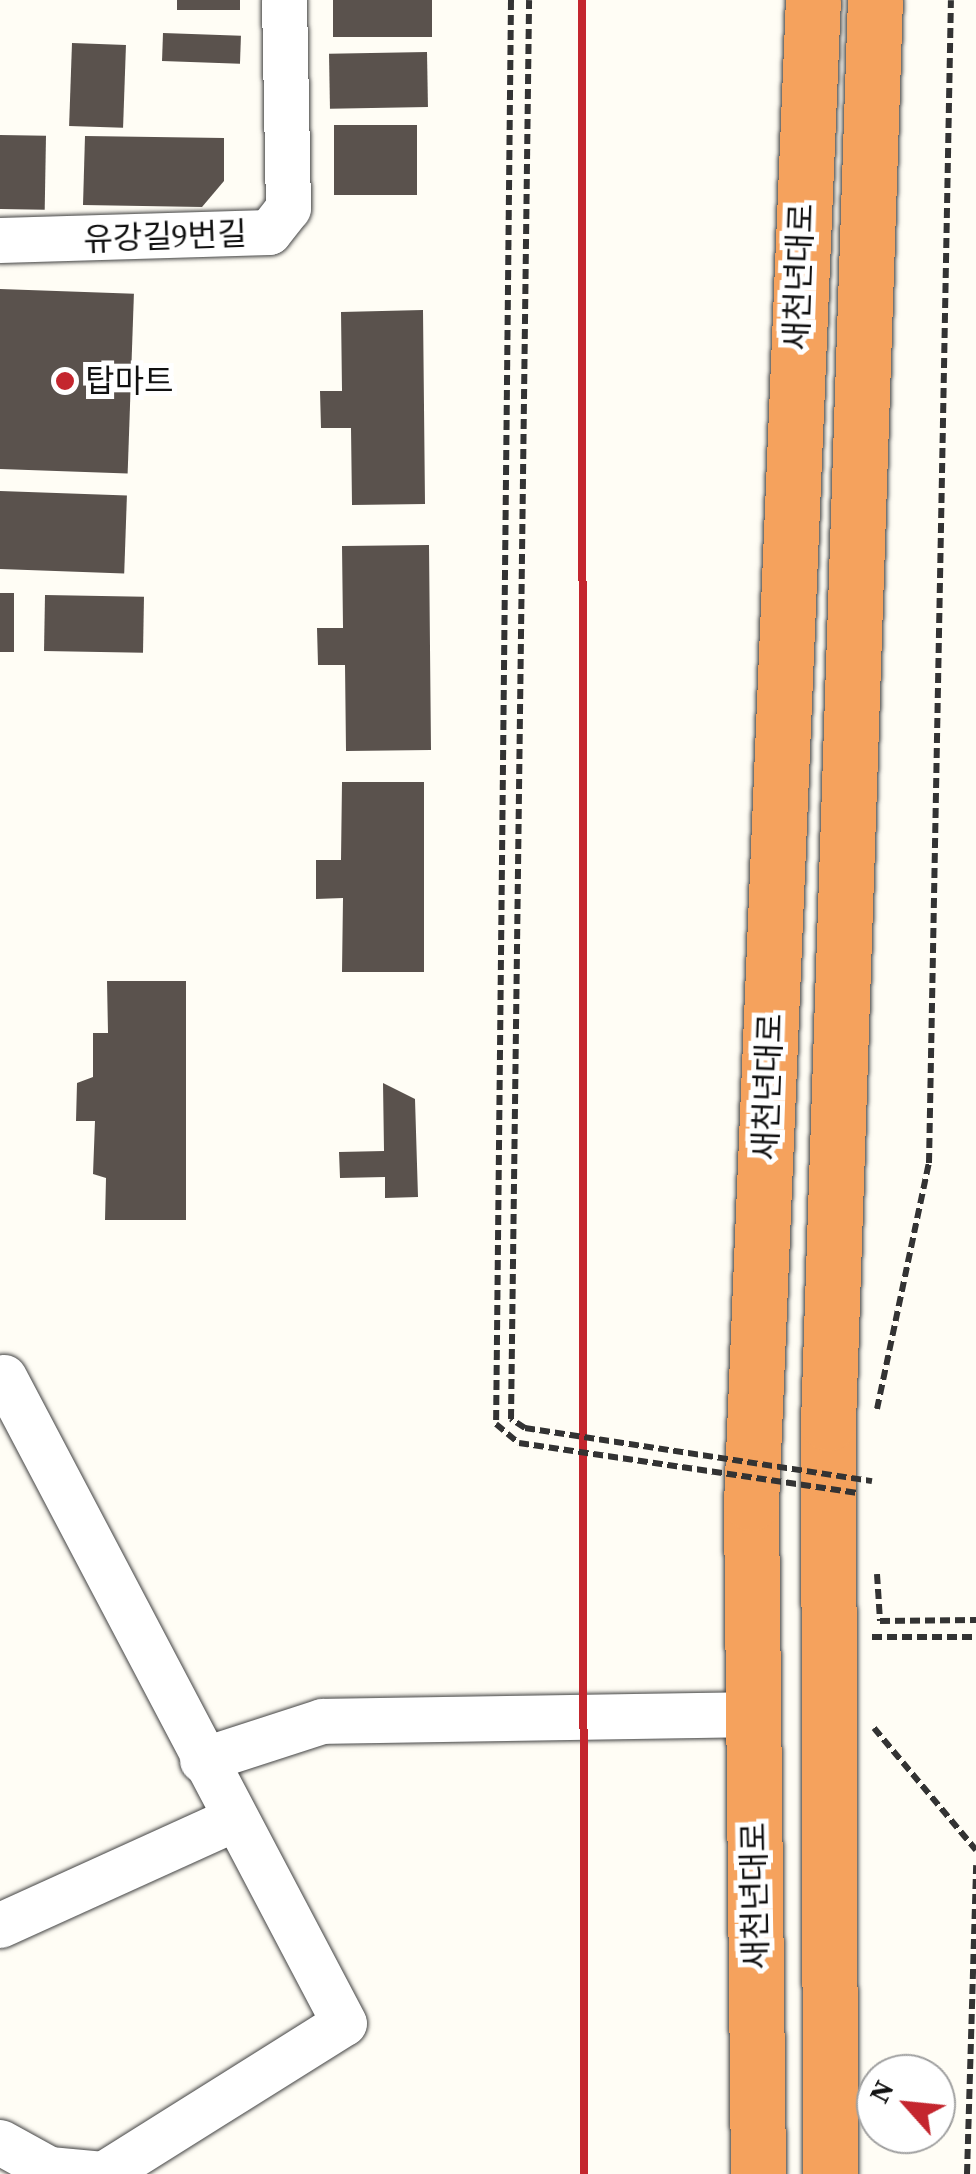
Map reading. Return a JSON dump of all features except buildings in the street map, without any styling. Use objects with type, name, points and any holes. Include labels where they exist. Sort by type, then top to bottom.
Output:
[{"type":"highway","points":[[789,0],[804,162]]},
{"type":"highway","name":"새천년대로","points":[[758,2174],[751,1503],[813,0]]},
{"type":"highway","points":[[830,2174],[828,1423],[876,0]]},
{"type":"street","name":"유강길9번길","points":[[0,240],[255,237],[280,223],[288,208],[284,0]]},
{"type":"street","points":[[0,2142],[50,2169],[104,2174],[166,2159],[344,2023],[202,1760],[4,1377]]},
{"type":"street","points":[[202,1760],[322,1721],[754,1714]]},
{"type":"street","points":[[0,1925],[234,1820]]},
{"type":"path","points":[[511,0],[496,1424],[519,1443],[859,1493]]},
{"type":"path","points":[[529,0],[511,1418],[524,1428],[872,1481],[873,1499]]},
{"type":"path","points":[[876,1415],[929,1163],[951,0]]},
{"type":"path","points":[[859,1511],[863,1474]]},
{"type":"path","points":[[876,1551],[880,1621],[976,1620]]},
{"type":"path","points":[[861,1619],[864,1656]]},
{"type":"path","points":[[862,1637],[976,1637]]},
{"type":"path","points":[[871,1710],[874,1729],[976,1850]]},
{"type":"path","points":[[967,2174],[976,1865]]},
{"type":"railway","points":[[582,0],[584,2174]]},
{"type":"place","name":"탑마트","points":[[65,381]]}]
